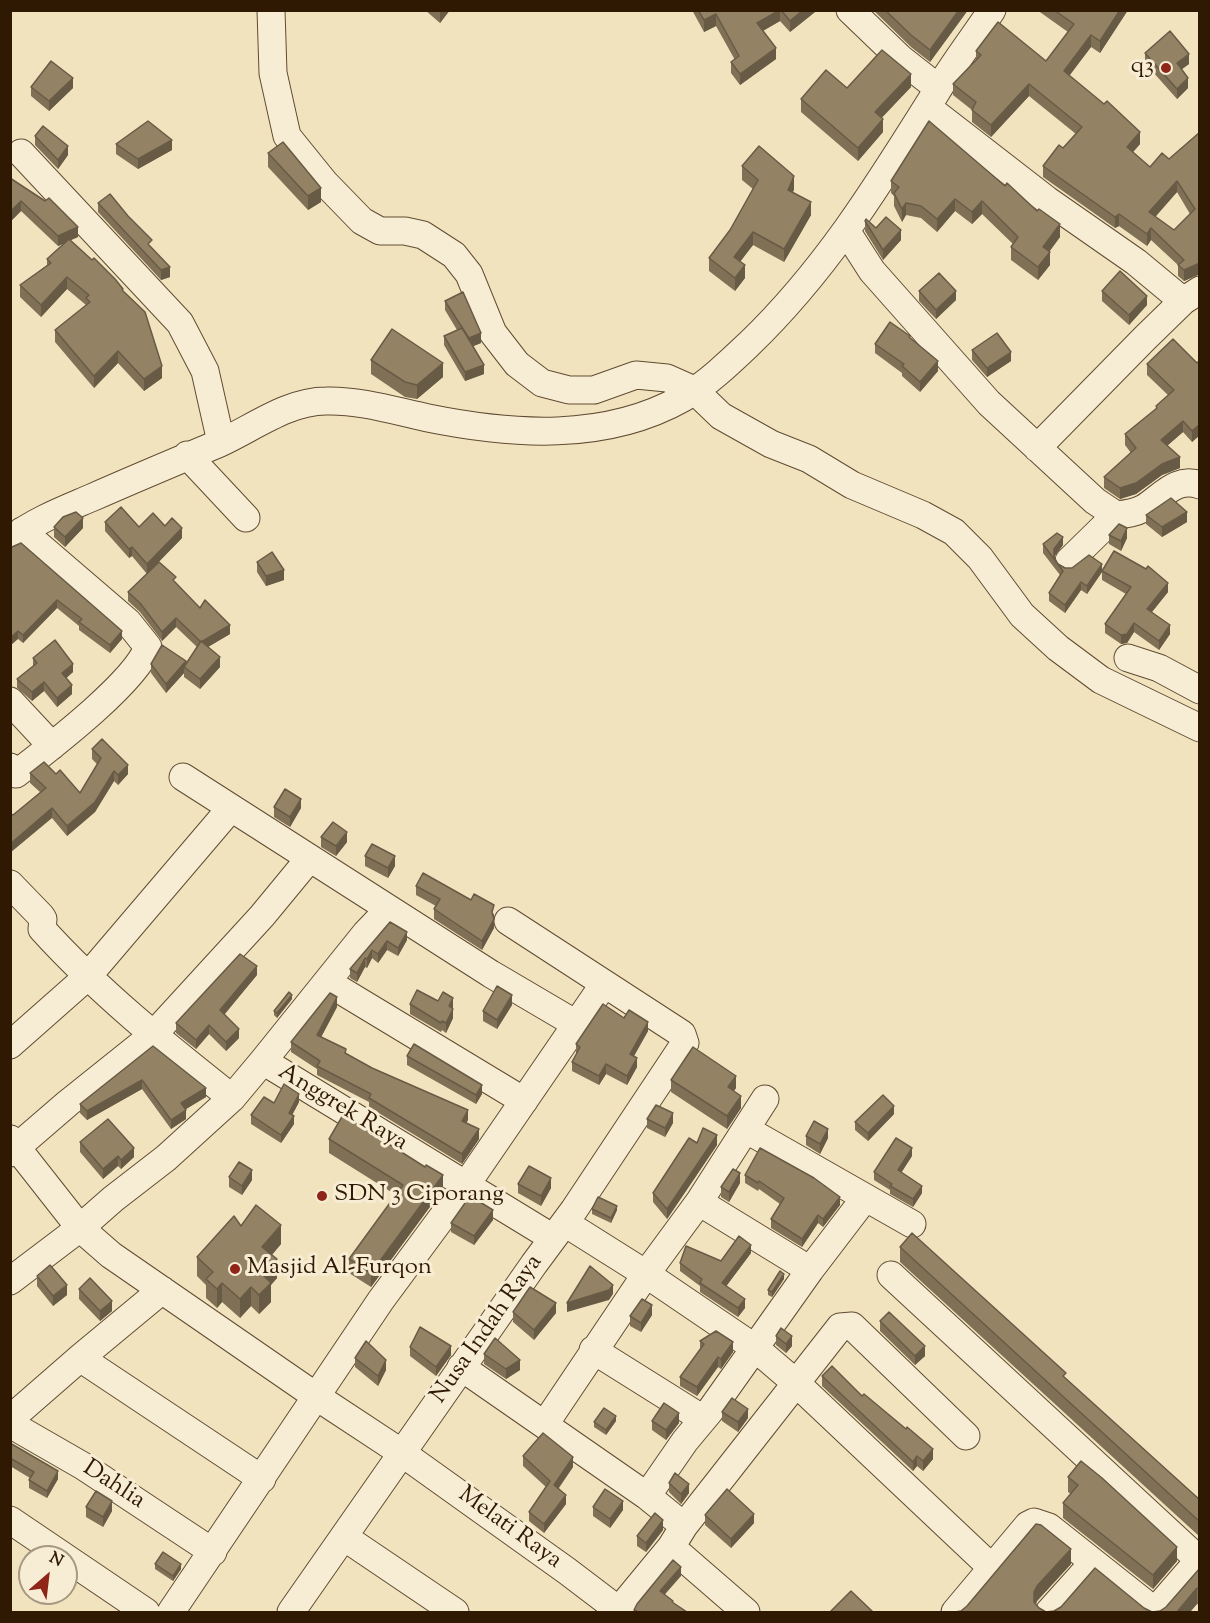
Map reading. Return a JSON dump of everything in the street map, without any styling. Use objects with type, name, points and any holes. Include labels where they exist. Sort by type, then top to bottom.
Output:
[{"type":"street","points":[[271,10],[273,73],[287,136],[325,183],[362,221],[380,231],[405,231],[423,235],[454,255],[469,274],[493,333],[517,364],[542,382],[569,390],[594,390],[636,375],[667,378],[694,390],[721,416],[771,444],[809,459],[852,485],[923,514],[954,532],[980,558],[1022,615],[1058,648],[1101,680],[1200,728]]},
{"type":"street","points":[[850,10],[901,59],[933,98],[1047,200],[1136,262],[1192,296],[1038,448]]},
{"type":"street","points":[[12,774],[52,746],[120,683],[148,647],[128,622],[16,535],[50,516],[221,442],[249,427],[295,407],[324,400],[352,402],[467,426],[540,433],[588,429],[645,415],[683,398],[736,356],[782,312],[847,232],[992,10]]},
{"type":"street","points":[[21,153],[180,323],[205,371],[221,442]]},
{"type":"street","points":[[847,232],[872,271],[989,403],[1095,501],[1116,515],[1132,514],[1144,508],[1168,489],[1185,482],[1200,486]]},
{"type":"street","points":[[187,455],[246,518]]},
{"type":"street","points":[[1069,561],[1116,515]]},
{"type":"street","points":[[1128,658],[1159,668],[1200,690]]},
{"type":"street","points":[[10,701],[52,746]]},
{"type":"street","points":[[183,777],[491,974],[576,1024]]},
{"type":"street","points":[[10,1045],[87,976],[231,808]]},
{"type":"street","points":[[13,1146],[153,1035],[262,916],[309,859]]},
{"type":"street","points":[[10,884],[41,916],[42,929],[87,976],[153,1035],[232,1098]]},
{"type":"street","points":[[263,1061],[366,933],[389,909]]},
{"type":"street","points":[[171,1612],[387,1292],[466,1185],[604,984],[508,921]]},
{"type":"street","points":[[327,982],[524,1101]]},
{"type":"street","name":"Nusa Indah Raya","points":[[291,1612],[559,1230],[684,1046],[685,1041],[682,1034],[604,984]]},
{"type":"street","name":"Anggrek Raya","points":[[10,1281],[166,1158],[232,1098],[263,1061],[466,1185],[646,1274],[755,1348],[796,1383],[992,1568]]},
{"type":"street","points":[[545,1424],[646,1274],[699,1202],[765,1099]]},
{"type":"street","points":[[747,1130],[912,1224]]},
{"type":"street","name":"Melati Raya","points":[[13,1146],[80,1228],[111,1255],[402,1453],[618,1610]]},
{"type":"street","points":[[647,1496],[810,1270],[865,1198]]},
{"type":"street","points":[[699,1202],[810,1270]]},
{"type":"street","points":[[891,1275],[1199,1559],[1155,1612],[1049,1527],[1034,1522],[1028,1525],[992,1568],[965,1609]]},
{"type":"street","points":[[10,1419],[162,1290]]},
{"type":"street","points":[[618,1610],[840,1327],[844,1325],[852,1326],[966,1436]]},
{"type":"street","points":[[594,1350],[703,1419]]},
{"type":"street","points":[[80,1358],[262,1479]]},
{"type":"street","points":[[461,1367],[647,1496],[677,1536],[746,1612]]},
{"type":"street","name":"Dahlia","points":[[10,1425],[83,1466],[213,1552]]},
{"type":"street","points":[[10,1520],[146,1612]]},
{"type":"street","points":[[344,1537],[438,1608]]},
{"type":"street","points":[[1049,1612],[1093,1563]]},
{"type":"building","points":[[698,10],[780,10],[757,23],[776,48],[740,74],[731,62],[739,56],[716,14],[704,20]]},
{"type":"building","points":[[781,10],[803,10],[790,21]]},
{"type":"building","points":[[885,10],[959,10],[930,50]]},
{"type":"building","points":[[1054,10],[1120,10],[1100,41],[1091,35],[1064,71],[1104,104],[1107,101],[1140,132],[1127,147],[1150,167],[1162,153],[1169,159],[1200,132],[1200,263],[1184,270],[1178,265],[1184,260],[1151,228],[1147,234],[1119,214],[1115,217],[1043,166],[1059,145],[1063,148],[1082,127],[1029,84],[991,125],[972,110],[976,102],[953,84],[981,55],[976,51],[998,22],[1046,61],[1074,24]],"holes":[[[1177,181],[1195,209],[1174,230],[1149,212]]]},
{"type":"building","name":"q3","points":[[1170,31],[1189,54],[1177,63],[1188,78],[1177,89],[1145,53]]},
{"type":"building","points":[[882,50],[911,74],[875,112],[883,119],[858,148],[801,99],[826,70],[847,88]]},
{"type":"building","points":[[51,61],[73,78],[49,101],[31,87]]},
{"type":"building","points":[[148,121],[172,140],[138,159],[116,144]]},
{"type":"building","points":[[929,121],[1005,186],[1007,183],[1037,211],[1039,209],[1060,224],[1043,247],[1050,252],[1038,267],[1011,247],[1018,237],[982,201],[972,212],[955,199],[937,219],[921,206],[906,203],[902,209],[894,193],[899,187],[891,181]]},
{"type":"building","points":[[43,126],[68,146],[58,160],[35,136]]},
{"type":"building","points":[[283,142],[321,188],[308,196],[268,153]]},
{"type":"building","points":[[759,146],[794,176],[788,190],[811,202],[784,249],[753,232],[734,257],[745,265],[735,278],[709,258],[730,230],[758,180],[742,166]]},
{"type":"building","points":[[10,178],[45,201],[49,198],[78,227],[58,236],[21,201],[10,212]]},
{"type":"building","points":[[110,194],[152,240],[148,244],[170,267],[161,270],[98,203]]},
{"type":"building","points":[[886,217],[901,230],[883,250],[865,221],[866,219],[876,228]]},
{"type":"building","points":[[69,239],[92,260],[94,258],[145,312],[162,366],[144,379],[118,351],[94,376],[55,330],[90,302],[86,298],[89,295],[67,277],[41,305],[20,285],[51,263],[47,259]]},
{"type":"building","points":[[1120,271],[1147,296],[1129,315],[1102,291]]},
{"type":"building","points":[[939,273],[956,291],[936,310],[919,291]]},
{"type":"building","points":[[463,292],[481,333],[469,338],[445,301]]},
{"type":"building","points":[[890,322],[938,361],[920,382],[902,366],[904,364],[875,344]]},
{"type":"building","points":[[462,328],[484,365],[465,372],[444,336]]},
{"type":"building","points":[[392,329],[443,363],[417,385],[405,382],[371,360]]},
{"type":"building","points":[[997,333],[1011,352],[987,368],[972,350]]},
{"type":"building","points":[[1173,339],[1197,363],[1200,360],[1200,424],[1192,431],[1183,421],[1161,440],[1180,457],[1162,464],[1136,483],[1120,488],[1104,477],[1136,448],[1125,434],[1157,408],[1156,406],[1174,390],[1147,364]]},
{"type":"building","points":[[1171,498],[1187,512],[1162,527],[1146,515]]},
{"type":"building","points":[[121,507],[139,527],[153,513],[165,526],[172,518],[182,528],[147,564],[132,547],[129,549],[105,522]]},
{"type":"building","points":[[76,512],[83,518],[65,537],[54,527],[63,517]]},
{"type":"building","points":[[1119,524],[1127,528],[1121,541],[1109,535]]},
{"type":"building","points":[[1057,533],[1063,537],[1054,549],[1054,557],[1058,564],[1065,568],[1072,568],[1089,555],[1102,564],[1087,586],[1081,582],[1065,605],[1049,593],[1063,571],[1043,544]]},
{"type":"building","points":[[21,543],[122,631],[110,645],[79,622],[82,619],[57,600],[23,635],[18,631],[10,638],[10,547]]},
{"type":"building","points":[[1114,551],[1146,569],[1148,566],[1168,583],[1147,609],[1170,625],[1159,641],[1134,623],[1127,634],[1121,635],[1105,624],[1131,587],[1102,571]]},
{"type":"building","points":[[272,552],[284,570],[266,576],[257,562]]},
{"type":"building","points":[[159,562],[176,577],[173,580],[200,608],[205,600],[230,625],[201,642],[176,618],[162,632],[140,603],[128,592]]},
{"type":"building","points":[[55,640],[73,664],[62,673],[72,685],[57,698],[44,682],[32,692],[17,679],[37,663],[33,658]]},
{"type":"building","points":[[201,641],[220,657],[200,679],[184,667]]},
{"type":"building","points":[[162,645],[186,661],[166,684],[151,664]]},
{"type":"building","points":[[102,739],[128,765],[118,775],[114,771],[95,802],[67,826],[52,808],[10,844],[10,813],[13,815],[46,788],[30,773],[44,762],[56,774],[60,770],[80,793],[101,758],[92,749]]},
{"type":"building","points":[[285,789],[301,799],[290,817],[274,807]]},
{"type":"building","points":[[333,822],[347,832],[336,846],[321,837]]},
{"type":"building","points":[[372,844],[395,856],[388,868],[365,856]]},
{"type":"building","points":[[423,873],[471,900],[474,894],[494,905],[492,912],[494,919],[482,941],[434,909],[440,899],[416,886]]},
{"type":"building","points":[[390,922],[407,932],[398,948],[387,941],[378,954],[372,950],[357,973],[350,969]]},
{"type":"building","points":[[240,954],[257,966],[220,1010],[239,1029],[226,1042],[209,1025],[196,1040],[176,1023]]},
{"type":"building","points":[[497,986],[512,995],[497,1020],[483,1011]]},
{"type":"building","points":[[417,990],[438,1001],[443,992],[453,998],[449,1006],[453,1009],[446,1023],[442,1021],[441,1023],[410,1004]]},
{"type":"building","points":[[289,992],[292,995],[277,1013],[274,1011]]},
{"type":"building","points":[[330,993],[337,997],[317,1035],[346,1049],[345,1053],[372,1068],[468,1110],[462,1121],[479,1129],[462,1154],[369,1098],[371,1094],[317,1066],[320,1061],[291,1042]]},
{"type":"building","points":[[603,1004],[624,1018],[629,1010],[648,1022],[630,1054],[637,1058],[627,1076],[606,1064],[599,1076],[572,1062],[580,1047],[576,1044]]},
{"type":"building","points":[[414,1044],[482,1085],[476,1095],[407,1056]]},
{"type":"building","points":[[153,1046],[206,1088],[181,1103],[186,1110],[171,1120],[142,1080],[87,1111],[80,1104]]},
{"type":"building","points":[[693,1047],[736,1076],[728,1087],[741,1096],[727,1116],[671,1080]]},
{"type":"building","points":[[284,1084],[299,1094],[289,1113],[294,1116],[281,1135],[251,1115],[264,1097],[274,1103]]},
{"type":"building","points":[[883,1095],[894,1106],[868,1133],[855,1122]]},
{"type":"building","points":[[656,1105],[673,1113],[665,1128],[647,1119]]},
{"type":"building","points":[[343,1115],[425,1167],[426,1165],[443,1175],[371,1273],[349,1259],[403,1185],[329,1139]]},
{"type":"building","points":[[108,1119],[134,1148],[121,1160],[118,1156],[103,1169],[80,1142]]},
{"type":"building","points":[[814,1121],[828,1129],[820,1144],[806,1136]]},
{"type":"building","points":[[703,1128],[717,1135],[667,1209],[653,1193],[689,1138],[697,1143]]},
{"type":"building","points":[[896,1138],[912,1148],[898,1170],[922,1186],[913,1199],[890,1186],[892,1184],[874,1172]]},
{"type":"building","points":[[760,1148],[814,1178],[840,1197],[823,1219],[818,1215],[802,1239],[771,1219],[784,1198],[759,1181],[758,1183],[745,1175]]},
{"type":"building","points":[[239,1162],[252,1170],[242,1186],[229,1177]]},
{"type":"building","points":[[529,1166],[551,1178],[541,1196],[518,1184]]},
{"type":"building","points":[[733,1169],[740,1173],[729,1192],[721,1187]]},
{"type":"building","points":[[470,1196],[493,1210],[474,1236],[451,1223]]},
{"type":"building","points":[[598,1197],[617,1206],[611,1218],[592,1209]]},
{"type":"building","name":"Masjid Al-Furqon","points":[[256,1205],[281,1225],[262,1247],[277,1259],[263,1275],[271,1283],[259,1295],[251,1287],[240,1299],[222,1283],[217,1289],[206,1279],[213,1272],[197,1257],[234,1216],[241,1226]]},
{"type":"building","points":[[912,1233],[1066,1373],[1063,1376],[1200,1500],[1200,1522],[900,1247]]},
{"type":"building","points":[[739,1236],[751,1245],[722,1283],[745,1299],[738,1308],[700,1283],[702,1279],[680,1263],[686,1246],[721,1261]]},
{"type":"building","points":[[50,1265],[67,1285],[53,1296],[37,1276]]},
{"type":"building","points":[[590,1266],[613,1285],[609,1290],[567,1303]]},
{"type":"building","points":[[780,1271],[784,1274],[772,1292],[768,1290]]},
{"type":"building","points":[[90,1278],[112,1301],[100,1311],[79,1289]]},
{"type":"building","points":[[530,1287],[556,1303],[534,1330],[513,1312]]},
{"type":"building","points":[[642,1299],[652,1305],[641,1323],[630,1316]]},
{"type":"building","points":[[889,1312],[925,1346],[915,1356],[880,1321]]},
{"type":"building","points":[[420,1327],[451,1346],[436,1367],[410,1347]]},
{"type":"building","points":[[781,1328],[792,1336],[786,1344],[776,1336]]},
{"type":"building","points":[[716,1331],[733,1342],[721,1359],[718,1357],[697,1387],[680,1377],[704,1344],[700,1341]]},
{"type":"building","points":[[495,1338],[520,1360],[506,1369],[484,1354]]},
{"type":"building","points":[[366,1341],[386,1360],[378,1376],[355,1358]]},
{"type":"building","points":[[832,1366],[862,1396],[864,1394],[933,1449],[923,1461],[917,1456],[913,1462],[822,1376]]},
{"type":"building","points":[[732,1398],[748,1409],[738,1422],[722,1412]]},
{"type":"building","points":[[664,1403],[679,1413],[666,1430],[652,1421]]},
{"type":"building","points":[[604,1408],[616,1416],[606,1430],[594,1422]]},
{"type":"building","points":[[543,1433],[573,1457],[554,1485],[566,1495],[544,1524],[529,1512],[550,1481],[523,1456]]},
{"type":"building","points":[[10,1443],[58,1471],[47,1491],[29,1480],[34,1472],[10,1458]]},
{"type":"building","points":[[1081,1461],[1177,1547],[1153,1575],[1063,1503],[1078,1485],[1068,1477]]},
{"type":"building","points":[[675,1473],[689,1484],[681,1494],[669,1483]]},
{"type":"building","points":[[605,1489],[623,1501],[610,1519],[593,1507]]},
{"type":"building","points":[[727,1489],[754,1514],[731,1539],[705,1515]]},
{"type":"building","points":[[96,1491],[112,1501],[103,1517],[86,1507]]},
{"type":"building","points":[[655,1513],[663,1520],[646,1543],[637,1536]]},
{"type":"building","points":[[1036,1524],[1041,1525],[1071,1549],[1034,1592],[1034,1602],[1046,1612],[955,1612],[967,1606]]},
{"type":"building","points":[[163,1552],[181,1564],[173,1576],[155,1564]]},
{"type":"building","points":[[673,1560],[681,1567],[660,1591],[687,1612],[638,1612],[634,1610],[637,1604]]},
{"type":"building","points":[[1095,1568],[1152,1612],[1046,1612],[1061,1607]]},
{"type":"building","points":[[1200,1568],[1200,1590],[1197,1588],[1177,1612],[1152,1612],[1166,1607]]},
{"type":"building","points":[[851,1591],[873,1612],[830,1612]]},
{"type":"place","name":"q3","points":[[1166,68]]},
{"type":"place","name":"SDN 3 Ciporang","points":[[322,1196]]},
{"type":"place","name":"Masjid Al-Furqon","points":[[235,1269]]}]
